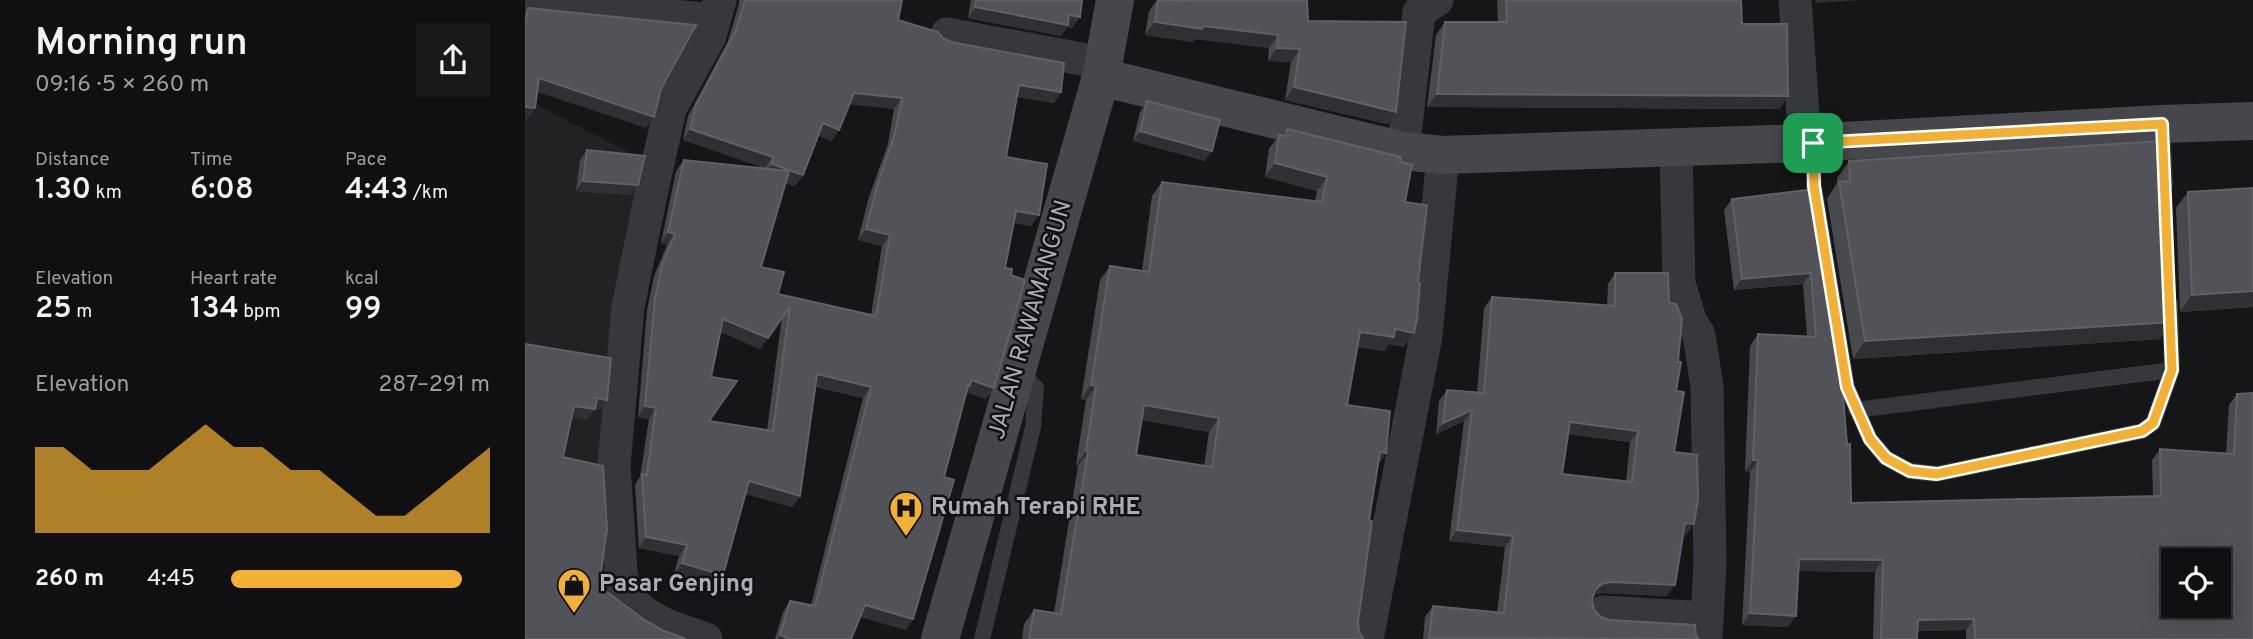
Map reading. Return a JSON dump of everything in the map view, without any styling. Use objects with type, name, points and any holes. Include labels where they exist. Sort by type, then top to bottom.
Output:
[{"type":"street","name":"JALAN RAWAMANGUN","points":[[940,639],[1102,70],[1115,0]]},
{"type":"street","points":[[1403,151],[1419,12],[1437,0]]},
{"type":"street","points":[[1795,0],[1809,143]]},
{"type":"street","points":[[525,1],[717,10],[710,36],[670,109],[628,307],[614,465],[625,596],[666,625],[706,639]]},
{"type":"street","points":[[947,34],[1102,70],[1403,151],[1443,155],[1809,143],[2253,121]]},
{"type":"street","points":[[1603,612],[1706,628],[1710,564],[1707,386],[1699,335],[1690,320],[1679,283],[1676,147]]},
{"type":"street","points":[[1367,639],[1426,336],[1443,155]]},
{"type":"lane","points":[[2162,124],[2166,204]]},
{"type":"lane","points":[[1809,143],[1847,387],[1870,439],[1886,458],[1910,471],[1937,474],[2142,431],[2153,423],[2172,370],[2169,287]]},
{"type":"lane","points":[[982,639],[1033,427],[1036,388],[1017,369]]},
{"type":"lane","points":[[1856,410],[2172,370]]},
{"type":"shaded area","points":[[525,99],[643,159],[624,615],[525,639]]},
{"type":"building","points":[[745,0],[902,0],[898,20],[938,32],[951,42],[1064,63],[1061,92],[1019,85],[1006,157],[1047,164],[1039,215],[1016,211],[1005,268],[1012,269],[1011,275],[1025,280],[994,388],[971,380],[968,386],[944,477],[954,480],[913,619],[865,605],[851,639],[790,639],[780,635],[790,601],[815,606],[871,387],[817,374],[800,496],[749,481],[723,575],[682,563],[687,545],[646,537],[642,474],[647,475],[656,408],[645,406],[655,299],[662,265],[675,234],[668,232],[684,160],[789,171],[761,267],[784,272],[778,294],[876,316],[890,235],[866,229],[895,133],[902,98],[854,93],[839,130],[823,123],[803,175],[772,164],[773,157],[690,129],[696,105],[736,30]],"holes":[[[790,306],[773,431],[709,421],[737,381],[711,377],[723,319],[768,338]]]},
{"type":"building","points":[[976,0],[1082,0],[1080,17],[1069,15],[1068,25],[975,7]]},
{"type":"building","points":[[1158,0],[1307,0],[1308,21],[1406,22],[1396,112],[1294,87],[1300,49],[1277,48],[1278,35],[1155,22]]},
{"type":"building","points":[[1506,0],[1741,0],[1742,24],[1787,24],[1788,96],[1437,94],[1445,22],[1507,22]]},
{"type":"building","points":[[528,8],[696,25],[661,89],[654,117],[539,78],[535,108],[525,107],[525,23]]},
{"type":"building","points":[[1147,101],[1220,120],[1212,151],[1140,131]]},
{"type":"building","points":[[1287,129],[1401,157],[1400,162],[1412,165],[1405,202],[1427,205],[1414,333],[1395,329],[1394,337],[1360,332],[1347,405],[1390,411],[1386,453],[1380,452],[1369,520],[1372,521],[1358,622],[1359,632],[1364,639],[1029,639],[1034,610],[1061,614],[1088,452],[1086,451],[1096,386],[1091,385],[1110,266],[1149,272],[1162,182],[1322,202],[1327,177],[1275,163],[1279,135],[1286,136]],"holes":[[[1144,405],[1219,418],[1212,467],[1136,455]]]},
{"type":"building","points":[[2162,141],[2167,192],[2172,322],[1865,341],[1839,182],[1850,181],[1849,161]]},
{"type":"building","points":[[587,150],[645,156],[638,185],[583,181]]},
{"type":"building","points":[[2253,188],[2253,291],[2192,295],[2188,192]]},
{"type":"building","points":[[1814,189],[1843,369],[1847,445],[1850,444],[1851,503],[2161,496],[2160,449],[2234,454],[2237,394],[2253,393],[2253,639],[1975,639],[1974,619],[1918,620],[1917,639],[1881,639],[1883,560],[1799,559],[1796,616],[1750,613],[1758,460],[1753,460],[1758,334],[1816,337],[1811,273],[1742,279],[1732,199]]},
{"type":"building","points":[[1615,273],[1668,273],[1669,303],[1676,304],[1682,319],[1678,362],[1681,362],[1676,391],[1684,392],[1674,452],[1697,455],[1698,499],[1694,524],[1685,523],[1675,585],[1611,582],[1602,584],[1595,590],[1592,600],[1594,610],[1609,620],[1695,625],[1699,639],[1429,638],[1433,606],[1504,613],[1513,536],[1457,530],[1472,410],[1443,423],[1447,390],[1484,393],[1492,297],[1615,306]],"holes":[[[1570,422],[1638,431],[1632,482],[1562,474]]]},
{"type":"building","points":[[525,344],[611,358],[607,400],[597,398],[595,409],[574,406],[563,457],[603,466],[607,529],[599,586],[643,619],[686,639],[525,639]]},
{"type":"place","name":"Rumah Terapi RHE","points":[[906,538]]},
{"type":"place","name":"Pasar Genjing","points":[[574,615]]},
{"type":"route","points":[[2162,124],[2172,370],[2153,423],[2142,431],[1937,474],[1910,471],[1886,458],[1870,439],[1847,387],[1814,186],[1813,143],[2162,124]]}]
